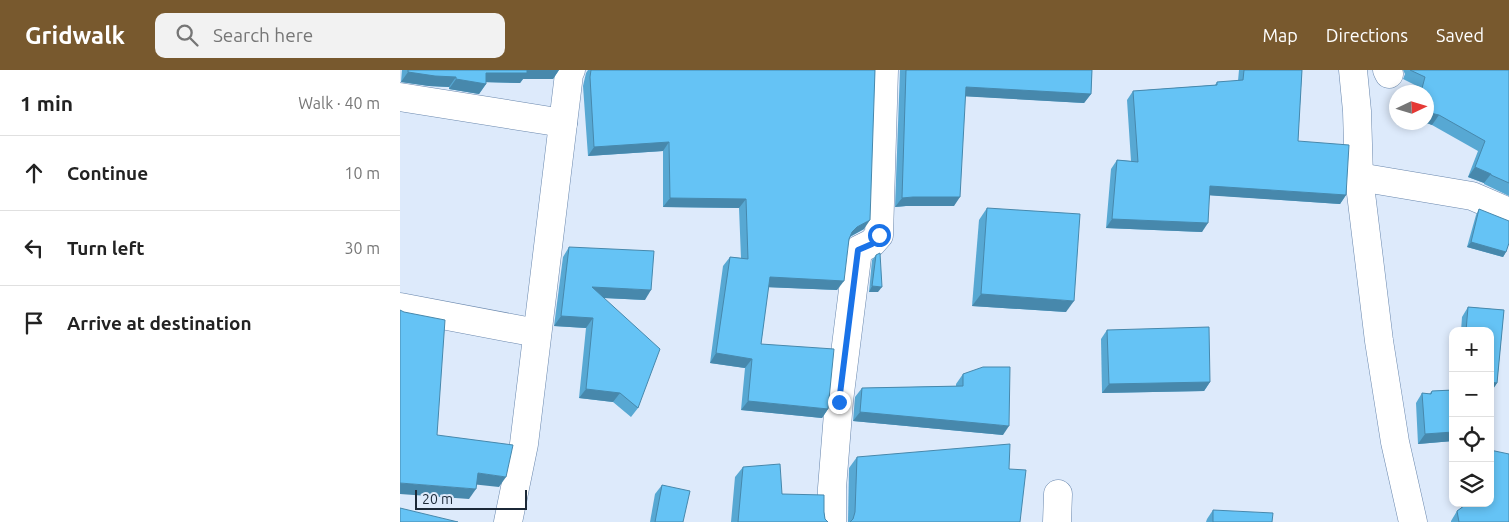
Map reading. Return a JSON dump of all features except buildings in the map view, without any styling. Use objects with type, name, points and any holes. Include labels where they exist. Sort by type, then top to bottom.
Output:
[{"type":"street","points":[[508,522],[524,444],[571,70]]},
{"type":"street","points":[[832,522],[832,488],[839,402],[856,258],[858,250],[872,244],[879,235],[884,70]]},
{"type":"street","points":[[1354,70],[1359,177],[1379,341],[1393,433],[1413,522]]},
{"type":"street","points":[[400,97],[563,123]]},
{"type":"street","points":[[1359,177],[1472,196],[1509,212]]},
{"type":"street","points":[[400,307],[537,333]]},
{"type":"street","points":[[1057,522],[1058,494]]},
{"type":"route","points":[[839,402],[856,258],[858,250],[872,244],[879,235]]}]
